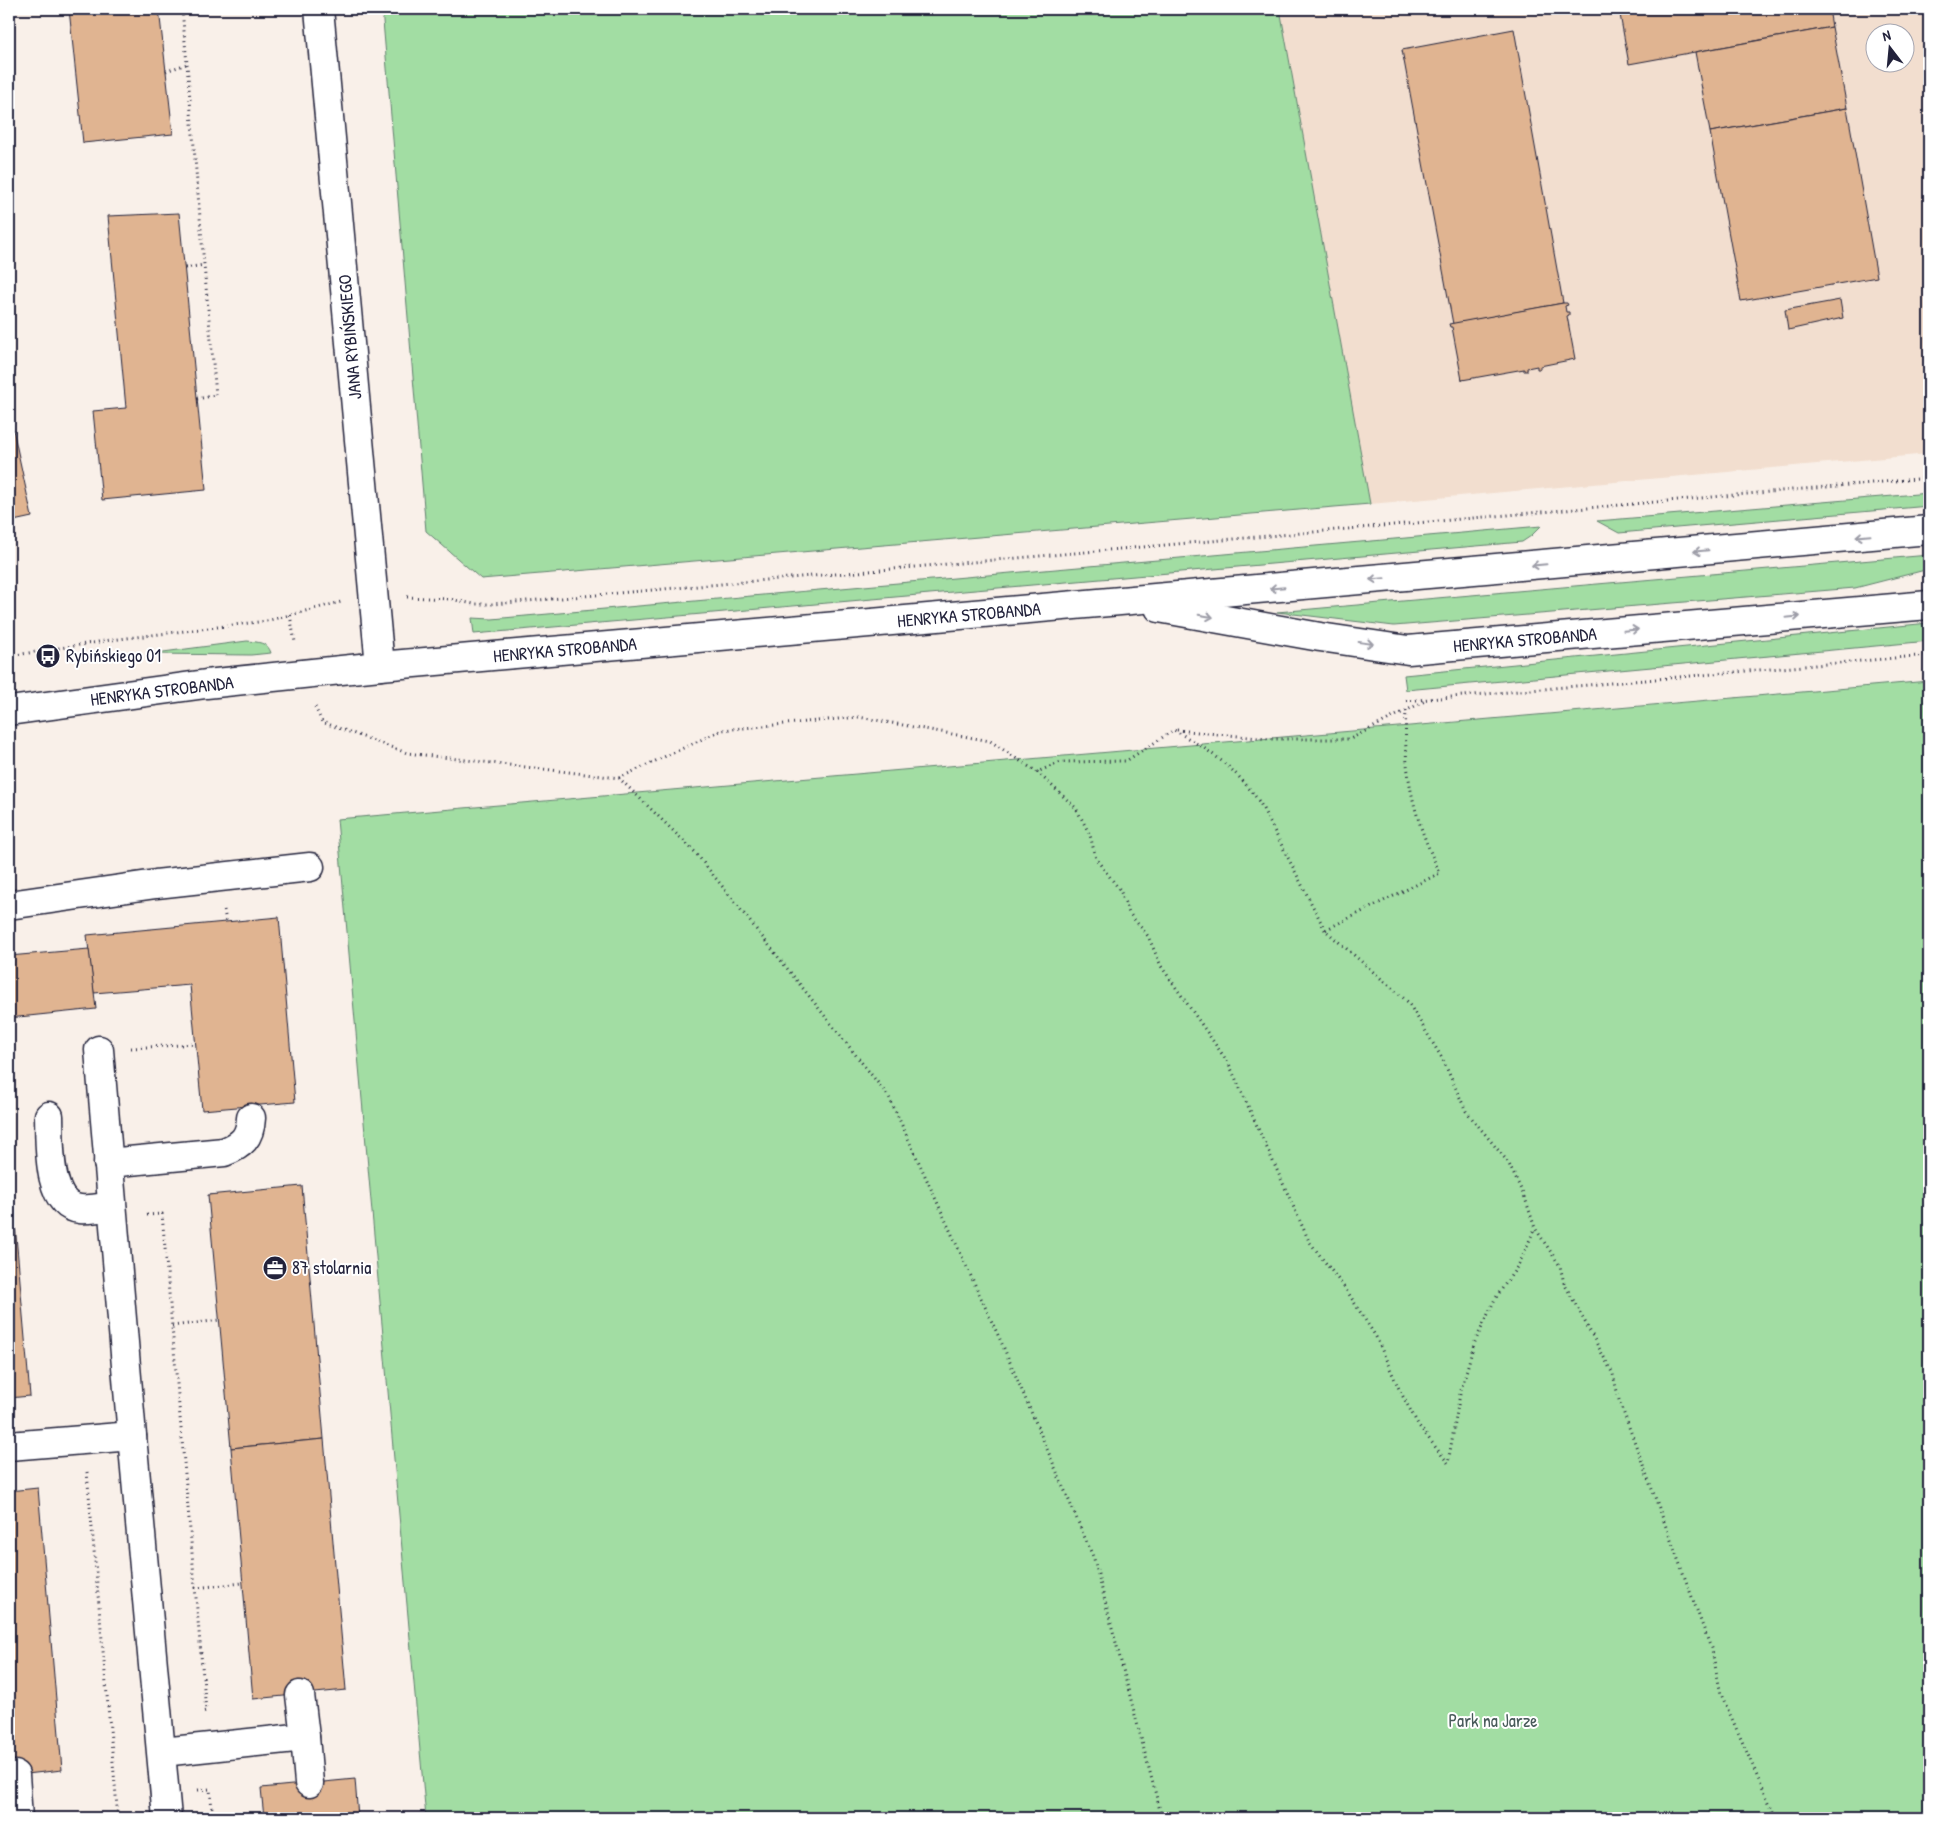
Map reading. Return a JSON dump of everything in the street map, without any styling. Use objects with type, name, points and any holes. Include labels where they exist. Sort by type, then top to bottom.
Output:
[{"type":"street","name":"JANA RYBIŃSKIEGO","points":[[319,9],[380,666]]},
{"type":"street","name":"HENRYKA STROBANDA","points":[[9,712],[206,684],[380,666],[1929,530]]},
{"type":"street","name":"HENRYKA STROBANDA","points":[[1123,601],[1320,637],[1408,650],[1929,605]]},
{"type":"street","points":[[9,905],[156,884],[310,867]]},
{"type":"street","points":[[98,1050],[167,1818]]},
{"type":"street","points":[[49,1116],[53,1179],[61,1198],[70,1206],[79,1209],[112,1212]]},
{"type":"street","points":[[108,1163],[224,1152],[236,1148],[245,1141],[251,1129],[251,1118]]},
{"type":"street","points":[[9,1446],[132,1436]]},
{"type":"street","points":[[300,1695],[309,1783]]},
{"type":"street","points":[[162,1752],[305,1737]]},
{"type":"street","points":[[12,1818],[18,1818],[15,1775]]},
{"type":"path","points":[[182,9],[216,395],[198,399]]},
{"type":"path","points":[[166,71],[188,64]]},
{"type":"path","points":[[184,268],[204,265]]},
{"type":"path","points":[[401,597],[450,598],[474,604],[493,604],[1929,478]]},
{"type":"path","points":[[9,656],[111,640],[266,621],[343,602]]},
{"type":"path","points":[[1406,701],[1929,655]]},
{"type":"path","points":[[300,674],[322,722],[407,753],[619,778],[722,730],[859,717],[990,741],[1037,772],[1076,808],[1090,835],[1096,859],[1120,890],[1129,913],[1148,936],[1161,966],[1229,1064],[1309,1242],[1347,1291],[1376,1337],[1400,1391],[1419,1426],[1448,1463],[1460,1394],[1474,1344],[1495,1299],[1519,1264],[1535,1228]]},
{"type":"path","points":[[1037,772],[1061,762],[1126,760],[1174,730],[1269,738],[1350,739],[1428,700]]},
{"type":"path","points":[[1325,930],[1440,873],[1418,820],[1410,791],[1405,740],[1406,710]]},
{"type":"path","points":[[1174,730],[1210,751],[1247,784],[1260,803],[1325,930],[1408,1002],[1442,1058],[1466,1110],[1508,1162],[1526,1198],[1535,1228],[1560,1266],[1564,1283],[1613,1374],[1620,1400],[1712,1651],[1721,1694],[1776,1818]]},
{"type":"path","points":[[619,778],[695,852],[889,1097],[1003,1346],[1094,1559],[1162,1818]]},
{"type":"path","points":[[98,1050],[196,1044]]},
{"type":"path","points":[[112,1212],[162,1214],[206,1711],[159,1716]]},
{"type":"path","points":[[172,1326],[220,1320]]},
{"type":"path","points":[[84,1439],[118,1818]]},
{"type":"path","points":[[195,1588],[243,1583]]},
{"type":"shaded area","points":[[1280,9],[1929,9],[1929,454],[1370,504]]},
{"type":"green space","points":[[382,9],[1280,9],[1370,504],[481,579],[426,531]]},
{"type":"green space","points":[[1929,493],[1929,506],[1619,533],[1597,521]]},
{"type":"green space","points":[[1541,526],[1522,542],[474,634],[472,618],[492,619]]},
{"type":"green space","points":[[1929,555],[1929,569],[1855,588],[1394,626],[1277,612]]},
{"type":"green space","points":[[1929,623],[1929,641],[1406,690],[1404,675]]},
{"type":"green space","points":[[247,641],[265,645],[270,649],[271,653],[251,655],[148,654]]},
{"type":"green space","name":"Park na Jarze","points":[[1929,681],[1929,1818],[426,1818],[337,819]]},
{"type":"building","points":[[69,9],[159,9],[173,134],[83,143]]},
{"type":"building","points":[[1619,9],[1829,9],[1832,27],[1629,64]]},
{"type":"building","points":[[1832,27],[1847,108],[1710,132],[1695,52]]},
{"type":"building","points":[[1514,29],[1563,303],[1453,324],[1402,50]]},
{"type":"building","points":[[1847,108],[1877,277],[1741,301],[1710,132]]},
{"type":"building","points":[[179,213],[206,490],[102,500],[93,411],[126,408],[108,216]]},
{"type":"building","points":[[1840,300],[1843,318],[1788,330],[1785,310]]},
{"type":"building","points":[[1563,303],[1568,305],[1565,306],[1566,312],[1569,312],[1567,316],[1575,359],[1540,366],[1540,369],[1537,369],[1537,366],[1527,368],[1527,371],[1524,371],[1524,369],[1462,380],[1452,327],[1449,324]]},
{"type":"building","points":[[9,411],[32,517],[9,522]]},
{"type":"building","points":[[279,917],[295,1102],[202,1110],[190,985],[94,993],[87,935]]},
{"type":"building","points":[[89,949],[96,1009],[9,1018],[9,956]]},
{"type":"building","points":[[9,1155],[30,1396],[9,1398]]},
{"type":"building","points":[[302,1186],[324,1439],[231,1448],[208,1195]]},
{"type":"building","points":[[324,1439],[346,1690],[253,1699],[231,1448]]},
{"type":"building","points":[[38,1488],[62,1770],[9,1776],[9,1491]]},
{"type":"building","points":[[355,1779],[358,1818],[264,1818],[261,1788]]},
{"type":"place","name":"Rybińskiego 01","points":[[48,656]]},
{"type":"place","name":"87 stolarnia","points":[[275,1268]]}]
